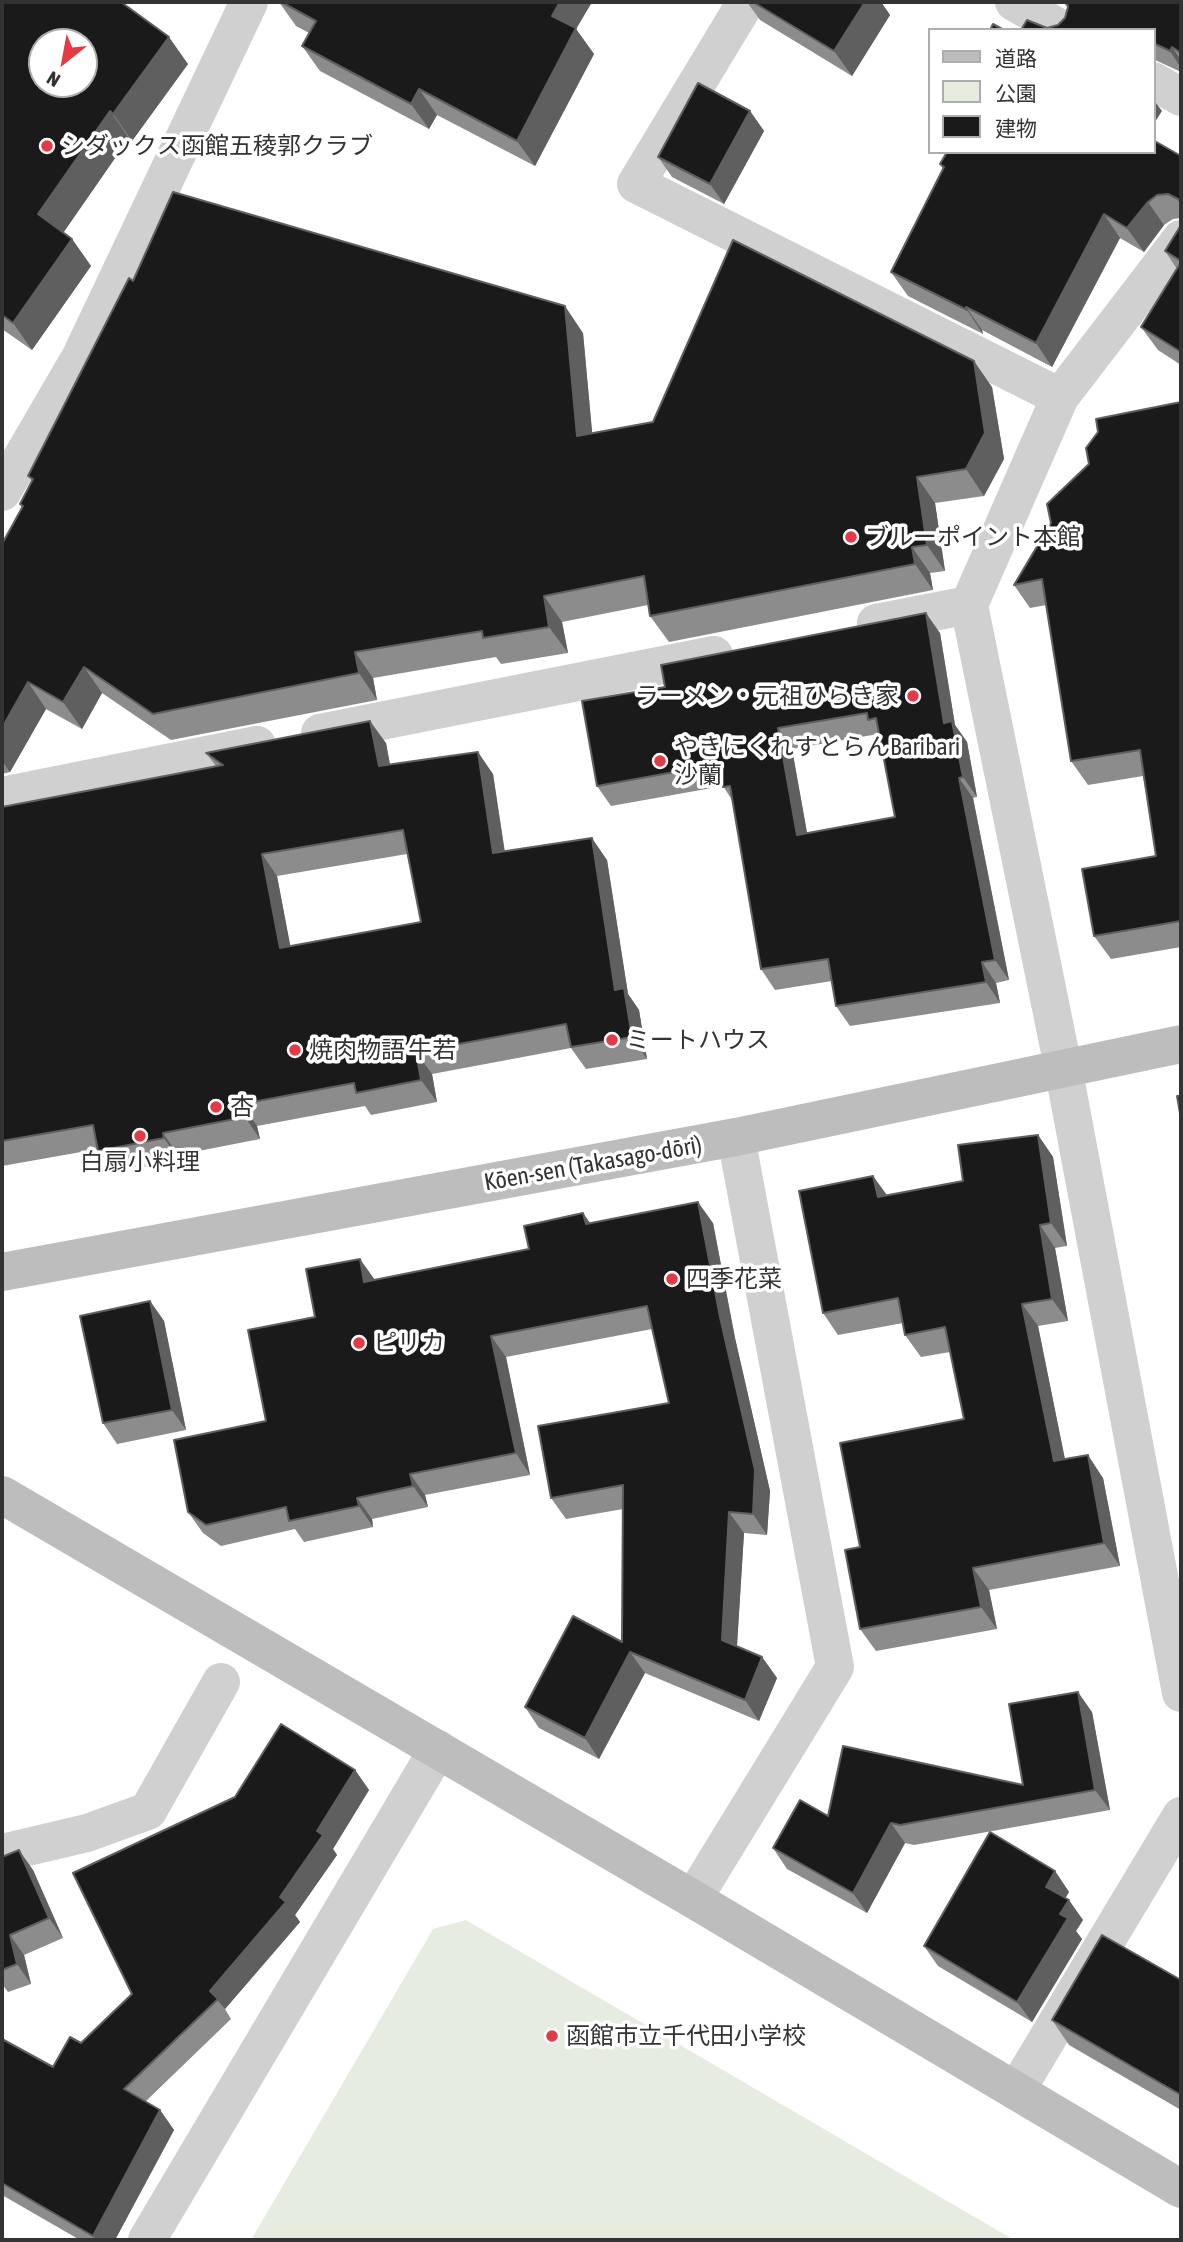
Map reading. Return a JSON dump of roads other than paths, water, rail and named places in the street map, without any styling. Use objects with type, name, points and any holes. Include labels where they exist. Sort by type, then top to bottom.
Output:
[{"type":"street","points":[[2,492],[81,356],[249,2]]},
{"type":"street","points":[[746,2],[636,184],[1060,397]]},
{"type":"street","points":[[1014,2],[1060,28]]},
{"type":"street","points":[[1155,82],[1181,97]]},
{"type":"street","points":[[1181,239],[1060,397],[969,605],[1063,1067],[1181,1693]]},
{"type":"street","points":[[845,629],[969,605]]},
{"type":"street","points":[[2,796],[749,648]]},
{"type":"street","name":"Kōen-sen (Takasago-dōri)","points":[[2,1272],[736,1138],[1181,1044]]},
{"type":"street","points":[[693,1899],[835,1667],[736,1138]]},
{"type":"street","points":[[2,1495],[693,1899],[1181,2189]]},
{"type":"street","points":[[2,1853],[87,1833],[148,1811],[221,1682]]},
{"type":"street","points":[[147,2240],[438,1749]]},
{"type":"street","points":[[1016,2091],[1181,1816]]},
{"type":"place","name":"シダックス函館五稜郭クラブ","points":[[47,146]]},
{"type":"place","name":"ブルーポイント本館","points":[[851,537]]},
{"type":"place","name":"ラーメン・元祖ひらき家","points":[[913,696]]},
{"type":"place","name":"やきにくれすとらんBaribari 沙蘭","points":[[660,761]]},
{"type":"place","name":"ミートハウス","points":[[612,1040]]},
{"type":"place","name":"焼肉物語 牛若","points":[[295,1050]]},
{"type":"place","name":"杏","points":[[216,1107]]},
{"type":"place","name":"白扇小料理","points":[[140,1136]]},
{"type":"place","name":"四季花菜","points":[[672,1279]]},
{"type":"place","name":"ピリカ","points":[[359,1343]]},
{"type":"place","name":"函館市立千代田小学校","points":[[552,2036]]}]
